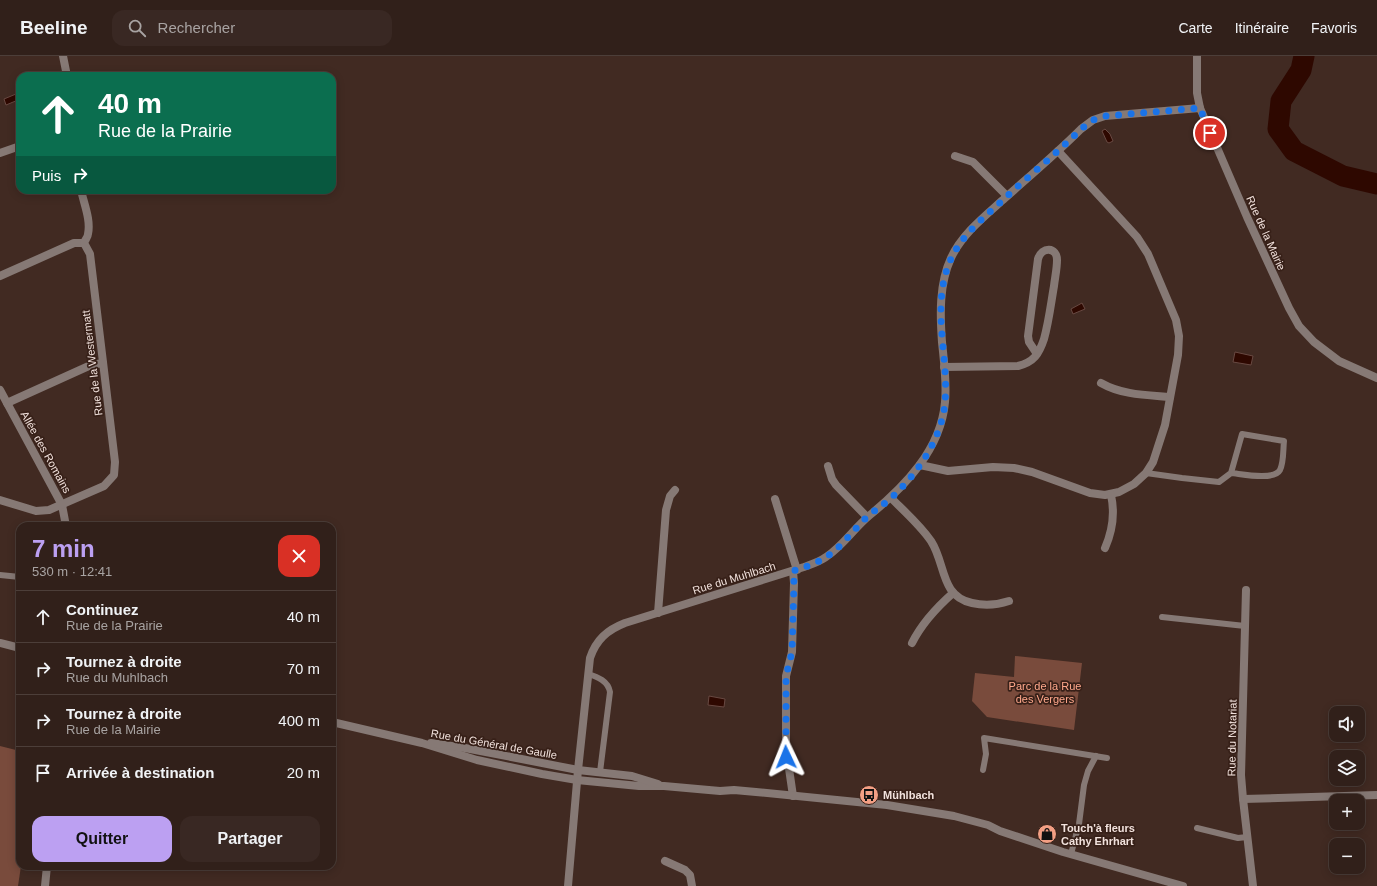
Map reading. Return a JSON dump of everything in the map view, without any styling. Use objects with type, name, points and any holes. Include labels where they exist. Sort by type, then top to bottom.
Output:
[{"type":"street","points":[[63,56],[66,72]]},
{"type":"street","name":"Rue de la Mairie","points":[[1197,56],[1197,93],[1200,108],[1247,217],[1289,308],[1299,326],[1314,342],[1339,361],[1377,378]]},
{"type":"street","name":"Rue du Muhlbach","points":[[568,886],[577,780],[590,658],[592,650],[604,634],[616,627],[813,564],[826,557],[840,546],[867,517],[891,498],[911,477],[920,465],[934,440],[942,420],[945,402],[941,332],[941,305],[944,282],[948,265],[955,251],[966,235],[1087,124],[1100,117],[1112,115],[1200,108]]},
{"type":"street","points":[[0,153],[16,147]]},
{"type":"street","points":[[920,465],[948,471],[993,467],[1014,468],[1032,472],[1099,495],[1111,494],[1127,488],[1141,479],[1153,462],[1165,425],[1178,355],[1178,329],[1172,308],[1148,254],[1138,237],[1058,151]]},
{"type":"street","points":[[955,156],[973,162],[1007,196]]},
{"type":"street","points":[[0,276],[74,243],[84,243],[88,234],[87,214],[82,194]]},
{"type":"street","name":"Rue de la Westermatt","points":[[0,500],[36,511],[49,510],[104,486],[114,475],[115,462],[90,254],[84,243]]},
{"type":"street","points":[[944,367],[1018,366],[1030,362],[1037,354],[1041,347],[1047,328],[1057,261],[1056,253],[1049,250],[1044,250],[1041,252],[1038,259],[1028,329],[1029,342],[1037,354]]},
{"type":"street","points":[[7,403],[91,365],[103,363]]},
{"type":"street","points":[[1101,383],[1110,388],[1125,392],[1170,397]]},
{"type":"street","name":"Allée des Romains","points":[[0,390],[62,505],[65,522]]},
{"type":"street","points":[[828,466],[832,479],[836,485],[867,517]]},
{"type":"street","points":[[658,613],[666,510],[670,496],[675,490]]},
{"type":"street","points":[[1105,548],[1112,525],[1113,512],[1111,494]]},
{"type":"street","points":[[891,498],[930,541],[940,560],[945,579],[953,593],[959,598],[974,604],[995,605],[1009,601]]},
{"type":"street","points":[[775,499],[795,570],[792,652],[786,676],[786,748],[793,796]]},
{"type":"street","name":"Rue du Notariat","points":[[1246,590],[1241,776],[1242,799],[1253,886]]},
{"type":"street","points":[[912,643],[927,618],[953,593]]},
{"type":"street","points":[[0,642],[16,647]]},
{"type":"street","points":[[336,723],[422,743]]},
{"type":"street","name":"Rue du Général de Gaulle","points":[[422,743],[449,745],[578,770],[632,776],[664,786]]},
{"type":"street","name":"Rue du Général de Gaulle","points":[[422,743],[477,760],[577,780],[638,786],[664,786],[720,792],[734,790],[887,805],[954,816],[988,825],[1000,831],[1071,854],[1184,886]]},
{"type":"street","points":[[1242,799],[1377,795]]},
{"type":"street","points":[[665,861],[685,870],[690,875],[692,886]]},
{"type":"street","points":[[45,886],[47,870]]},
{"type":"lane","points":[[1146,473],[1219,482],[1231,472],[1242,434],[1284,441],[1282,465],[1280,471],[1275,474],[1268,476],[1231,472]]},
{"type":"lane","points":[[0,575],[16,577]]},
{"type":"lane","points":[[1162,617],[1245,626]]},
{"type":"lane","points":[[588,674],[603,681],[609,687],[610,692],[600,772]]},
{"type":"lane","points":[[983,770],[986,754],[984,738],[1107,758]]},
{"type":"lane","points":[[1071,854],[1079,824],[1084,785],[1088,771],[1096,756]]},
{"type":"lane","points":[[1197,828],[1238,838],[1247,837]]},
{"type":"green space","name":"Parc de la Rue des Vergers","points":[[1015,656],[1082,663],[1074,730],[987,717],[972,701],[975,673],[1014,677]]},
{"type":"green space","points":[[0,746],[16,750],[16,870],[20,870],[18,886],[0,886]]},
{"type":"shaded area","points":[[16,94],[16,101],[6,105],[4,99]]},
{"type":"shaded area","points":[[1105,129],[1110,134],[1113,141],[1109,143],[1107,142],[1102,131]]},
{"type":"shaded area","points":[[1082,303],[1085,309],[1073,314],[1071,309]]},
{"type":"shaded area","points":[[1235,352],[1253,356],[1251,365],[1233,362]]},
{"type":"shaded area","points":[[709,696],[725,699],[724,707],[708,705]]},
{"type":"waterway","points":[[1304,56],[1301,70],[1281,101],[1278,129],[1294,151],[1343,176],[1377,184]]},
{"type":"place","name":"Mühlbach","points":[[869,795]]},
{"type":"place","name":"Touch'à fleurs Cathy Ehrhart","points":[[1047,834]]},
{"type":"route","points":[[786,757],[786,676],[792,652],[793,571],[819,561],[840,546],[867,517],[891,498],[911,477],[920,465],[934,440],[942,420],[946,394],[941,332],[942,292],[951,258],[955,251],[966,235],[985,216],[1081,129],[1093,120],[1112,115],[1200,108],[1210,133]]}]
